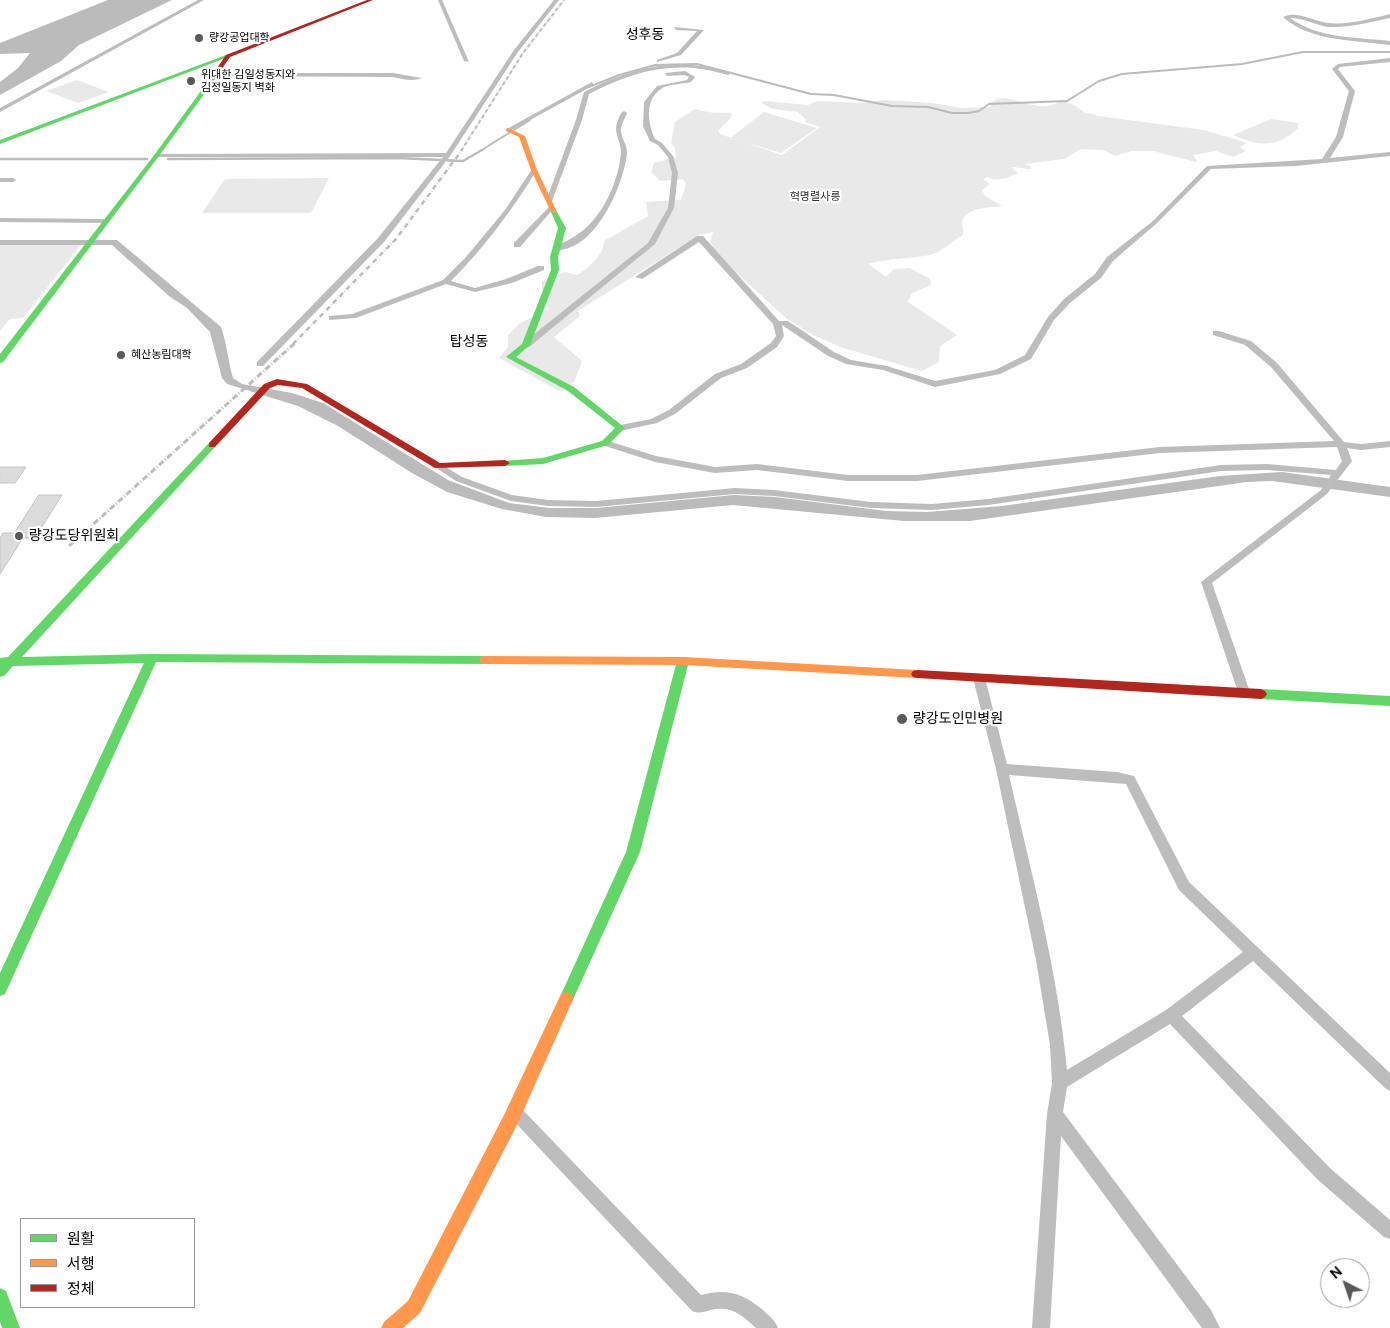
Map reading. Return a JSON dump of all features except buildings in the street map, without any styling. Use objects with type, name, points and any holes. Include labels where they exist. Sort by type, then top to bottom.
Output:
[{"type":"main road","points":[[0,142],[371,0]]},
{"type":"main road","points":[[0,360],[83,249],[157,156],[228,56]]},
{"type":"main road","points":[[0,673],[6,662],[267,386],[277,382],[304,386],[438,466],[543,461],[605,443],[620,428],[571,389],[510,357],[526,345],[555,270],[556,252],[562,228],[534,170],[522,136],[511,131]]},
{"type":"main road","points":[[6,662],[152,658],[683,662],[1390,701]]},
{"type":"main road","points":[[0,989],[152,658]]},
{"type":"main road","points":[[390,1328],[414,1307],[515,1112],[633,852],[683,662]]},
{"type":"main road","points":[[0,1297],[11,1328]]},
{"type":"street","points":[[0,110],[202,0]]},
{"type":"street","points":[[440,0],[467,60]]},
{"type":"street","points":[[260,364],[381,240],[445,159],[516,51],[557,0]]},
{"type":"street","points":[[1390,16],[1349,25],[1327,25],[1295,16],[1286,17],[1326,37],[1357,38],[1390,43]]},
{"type":"street","points":[[511,131],[556,102],[598,81],[650,62],[671,59],[679,54],[701,30],[676,28]]},
{"type":"street","points":[[1324,161],[1338,145],[1345,127],[1352,91],[1335,70],[1338,66],[1390,60]]},
{"type":"street","points":[[517,244],[550,204],[579,120],[586,93],[621,76],[666,66],[694,66],[728,73]]},
{"type":"street","points":[[526,345],[651,244],[671,208],[675,173],[671,158],[660,144],[652,140],[646,126],[647,102],[659,87],[689,81],[692,77],[685,73],[667,74]]},
{"type":"street","points":[[214,75],[393,75],[405,78],[419,78]]},
{"type":"street","points":[[446,282],[475,290],[509,281],[541,268],[556,252],[568,246],[600,220],[616,189],[625,151],[618,128],[624,113]]},
{"type":"street","points":[[777,323],[785,323],[831,354],[848,362],[884,368],[935,384],[997,372],[1028,357],[1051,319],[1067,301],[1098,276],[1110,259],[1155,222],[1209,166],[1324,161],[1390,154]]},
{"type":"street","points":[[157,156],[445,159]]},
{"type":"street","points":[[332,318],[353,316],[446,282],[508,210],[534,170]]},
{"type":"street","points":[[0,180],[13,180]]},
{"type":"street","points":[[0,220],[102,225]]},
{"type":"street","points":[[620,428],[654,421],[672,412],[718,376],[744,366],[774,345],[780,336],[777,323],[700,238],[639,277]]},
{"type":"street","points":[[541,268],[555,270]]},
{"type":"street","points":[[1216,333],[1248,343],[1274,365],[1340,444],[1347,461],[1324,492],[1206,582],[1244,692]]},
{"type":"street","points":[[605,443],[655,459],[715,470],[757,467],[848,478],[917,478],[1160,450],[1340,444],[1361,447],[1390,444]]},
{"type":"street","points":[[438,466],[459,478],[511,498],[548,503],[596,504],[735,491],[774,493],[871,504],[932,507],[988,502],[1221,468],[1267,467],[1338,474]]},
{"type":"street","points":[[979,678],[1002,769],[1043,960],[1057,1045],[1060,1083],[1055,1114],[1041,1328]]},
{"type":"street","points":[[1002,769],[1117,777],[1130,780],[1184,886],[1390,1083]]},
{"type":"street","points":[[1060,1083],[1171,1014],[1252,952]]},
{"type":"street","points":[[1171,1014],[1324,1174],[1390,1231]]},
{"type":"street","points":[[515,1112],[698,1305],[716,1298],[730,1298],[748,1309],[769,1328]]},
{"type":"street","points":[[1055,1114],[1212,1328]]},
{"type":"green space","points":[[77,80],[109,92],[78,103],[46,91]]},
{"type":"green space","name":"혁명렬사릉","points":[[1005,98],[1043,106],[1049,106],[1062,100],[1076,106],[1085,113],[1098,116],[1204,130],[1244,142],[1246,144],[1239,147],[1246,151],[1233,157],[1216,151],[1193,155],[1196,162],[1153,151],[1132,151],[1115,156],[1103,150],[1081,149],[1064,159],[1024,164],[1031,166],[1031,169],[1011,167],[1018,173],[1006,178],[995,179],[987,177],[983,179],[990,184],[982,190],[985,196],[1002,206],[978,209],[967,214],[962,223],[963,235],[930,255],[868,264],[886,277],[894,269],[910,268],[930,279],[931,285],[912,293],[908,302],[957,335],[940,346],[939,362],[922,371],[843,348],[815,336],[787,319],[721,259],[710,242],[713,232],[699,235],[578,311],[580,316],[554,337],[582,361],[574,382],[561,392],[499,358],[508,347],[508,335],[520,323],[549,309],[542,289],[542,281],[565,272],[577,275],[586,269],[595,261],[604,241],[648,216],[646,202],[681,200],[686,184],[683,179],[660,181],[651,172],[654,163],[676,157],[675,148],[671,143],[675,122],[695,109],[731,113],[732,116],[718,131],[720,134],[782,155],[820,127],[805,122],[806,120],[798,112],[773,109],[761,103],[764,101],[808,105],[817,101],[863,103],[884,100],[933,103],[962,108],[989,107],[993,104],[990,103],[997,100],[994,99]]},
{"type":"green space","points":[[764,112],[817,128],[781,153],[730,138]]},
{"type":"green space","points":[[1271,119],[1298,123],[1298,128],[1282,140],[1267,144],[1251,142],[1233,135]]},
{"type":"green space","points":[[329,178],[311,213],[202,213],[225,179]]},
{"type":"green space","points":[[0,245],[81,245],[23,318],[10,319],[0,331]]},
{"type":"shaded area","points":[[108,0],[172,0],[79,45],[61,61],[0,95],[0,82],[18,68],[30,53],[0,54],[0,43]]},
{"type":"shaded area","points":[[0,240],[117,240],[221,327],[233,378],[242,384],[292,393],[323,403],[448,480],[509,503],[550,508],[596,508],[734,495],[775,497],[886,511],[927,512],[1002,506],[1220,476],[1282,472],[1390,487],[1390,497],[1272,481],[1247,482],[970,521],[904,521],[733,505],[595,518],[546,517],[502,509],[447,492],[412,473],[338,426],[298,406],[227,384],[222,378],[210,332],[187,308],[169,296],[112,245],[0,245]]},
{"type":"waterway","points":[[589,87],[619,75],[655,65],[697,64],[811,94],[834,95],[892,106],[928,107],[952,113],[968,113],[979,111],[989,104],[1067,101],[1099,81],[1122,74],[1242,64],[1303,52],[1390,52]]},
{"type":"waterway","points":[[480,151],[530,120]]},
{"type":"waterway","points":[[168,159],[398,158],[463,161],[482,150]]},
{"type":"waterway","points":[[0,159],[147,159]]},
{"type":"railway","points":[[461,151],[523,53],[564,0]]},
{"type":"railway","points":[[293,344],[396,239],[462,150]]},
{"type":"railway","points":[[69,546],[295,343]]},
{"type":"traffic: fast","points":[[0,142],[228,56]]},
{"type":"traffic: fast","points":[[0,360],[157,155],[213,78]]},
{"type":"traffic: fast","points":[[505,463],[543,461],[605,443],[620,428],[571,389],[510,357],[526,345],[555,270],[554,257],[562,228],[554,212]]},
{"type":"traffic: fast","points":[[0,673],[212,445]]},
{"type":"traffic: fast","points":[[0,989],[152,658]]},
{"type":"traffic: fast","points":[[0,662],[152,658],[485,660]]},
{"type":"traffic: fast","points":[[566,999],[633,852],[683,661]]},
{"type":"traffic: fast","points":[[1261,694],[1390,701]]},
{"type":"traffic: fast","points":[[0,1297],[11,1328]]},
{"type":"traffic: slow","points":[[508,130],[522,136],[534,170],[554,212]]},
{"type":"traffic: slow","points":[[485,660],[683,661],[917,674]]},
{"type":"traffic: slow","points":[[390,1328],[414,1307],[510,1121],[566,999]]},
{"type":"traffic: jam","points":[[213,78],[228,56],[371,0]]},
{"type":"traffic: jam","points":[[212,445],[267,386],[277,382],[304,386],[438,466],[505,463]]},
{"type":"traffic: jam","points":[[917,674],[1261,694]]},
{"type":"place","name":"량강공업대학","points":[[199,38]]},
{"type":"place","name":"위대한 김일성동지와 김정일동지 벽화","points":[[191,81]]},
{"type":"place","name":"혜산농림대학","points":[[121,355]]},
{"type":"place","name":"량강도당위원회","points":[[19,536]]},
{"type":"place","name":"량강도인민병원","points":[[902,719]]},
{"type":"district","name":"성후동","points":[[645,35]]},
{"type":"district","name":"탑성동","points":[[469,342]]}]
